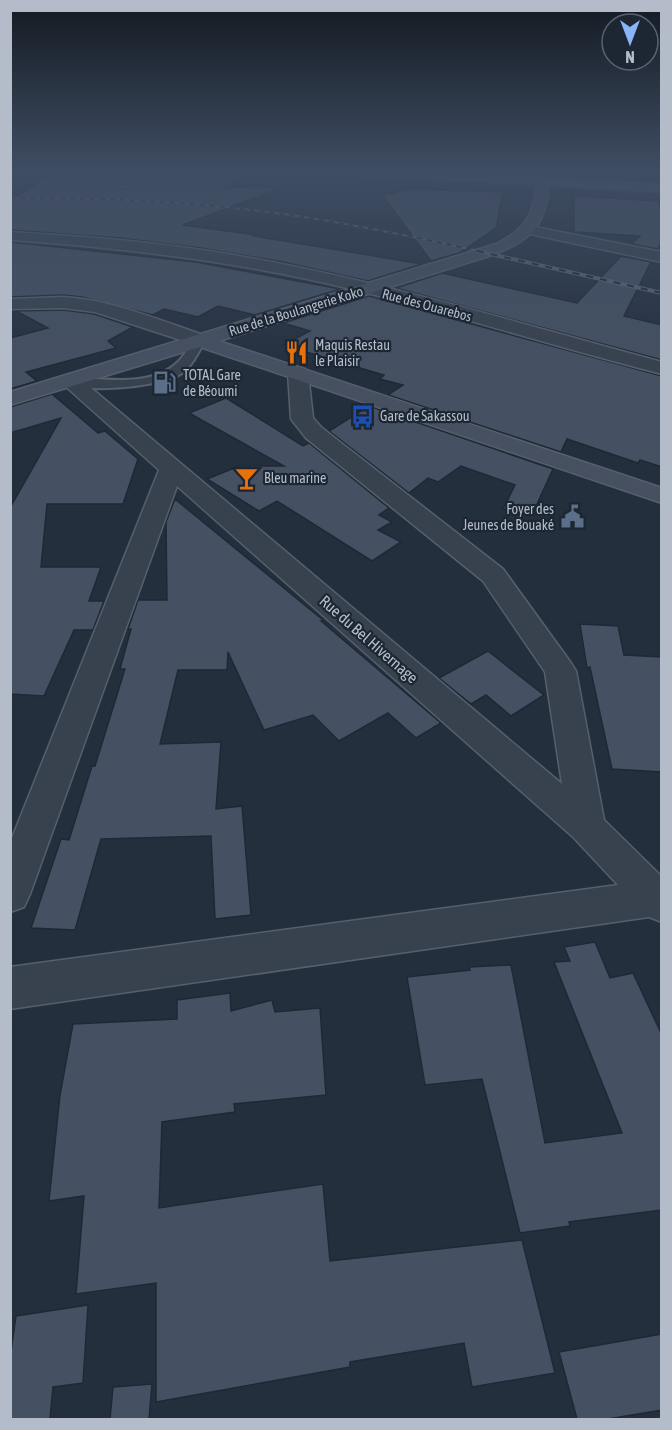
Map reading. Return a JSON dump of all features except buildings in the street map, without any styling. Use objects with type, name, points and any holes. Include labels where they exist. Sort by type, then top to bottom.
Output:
[{"type":"street","name":"Rue des Ouarebos","points":[[19,237],[152,248],[258,264],[368,290],[662,368]]},
{"type":"street","name":"Rue de la Boulangerie Koko","points":[[10,399],[368,290],[496,249],[521,237]]},
{"type":"street","points":[[563,237],[662,257]]},
{"type":"street","points":[[10,304],[47,302],[79,304],[110,310],[662,496]]},
{"type":"street","points":[[298,373],[302,419],[314,433],[493,575],[560,670],[587,828]]},
{"type":"street","name":"Rue du Bel Hivernage","points":[[72,381],[587,828],[660,901]]},
{"type":"street","points":[[10,894],[172,468]]},
{"type":"street","points":[[10,988],[660,901]]},
{"type":"railway","points":[[409,237],[483,252]]},
{"type":"railway","points":[[477,251],[662,293]]},
{"type":"place","name":"Maquis Restau le Plaisir","points":[[297,353]]},
{"type":"place","name":"TOTAL Gare de Béoumi","points":[[165,383]]},
{"type":"place","name":"Gare de Sakassou","points":[[362,416]]},
{"type":"place","name":"Bleu marine","points":[[246,478]]},
{"type":"place","name":"Foyer des Jeunes de Bouaké","points":[[572,517]]}]
